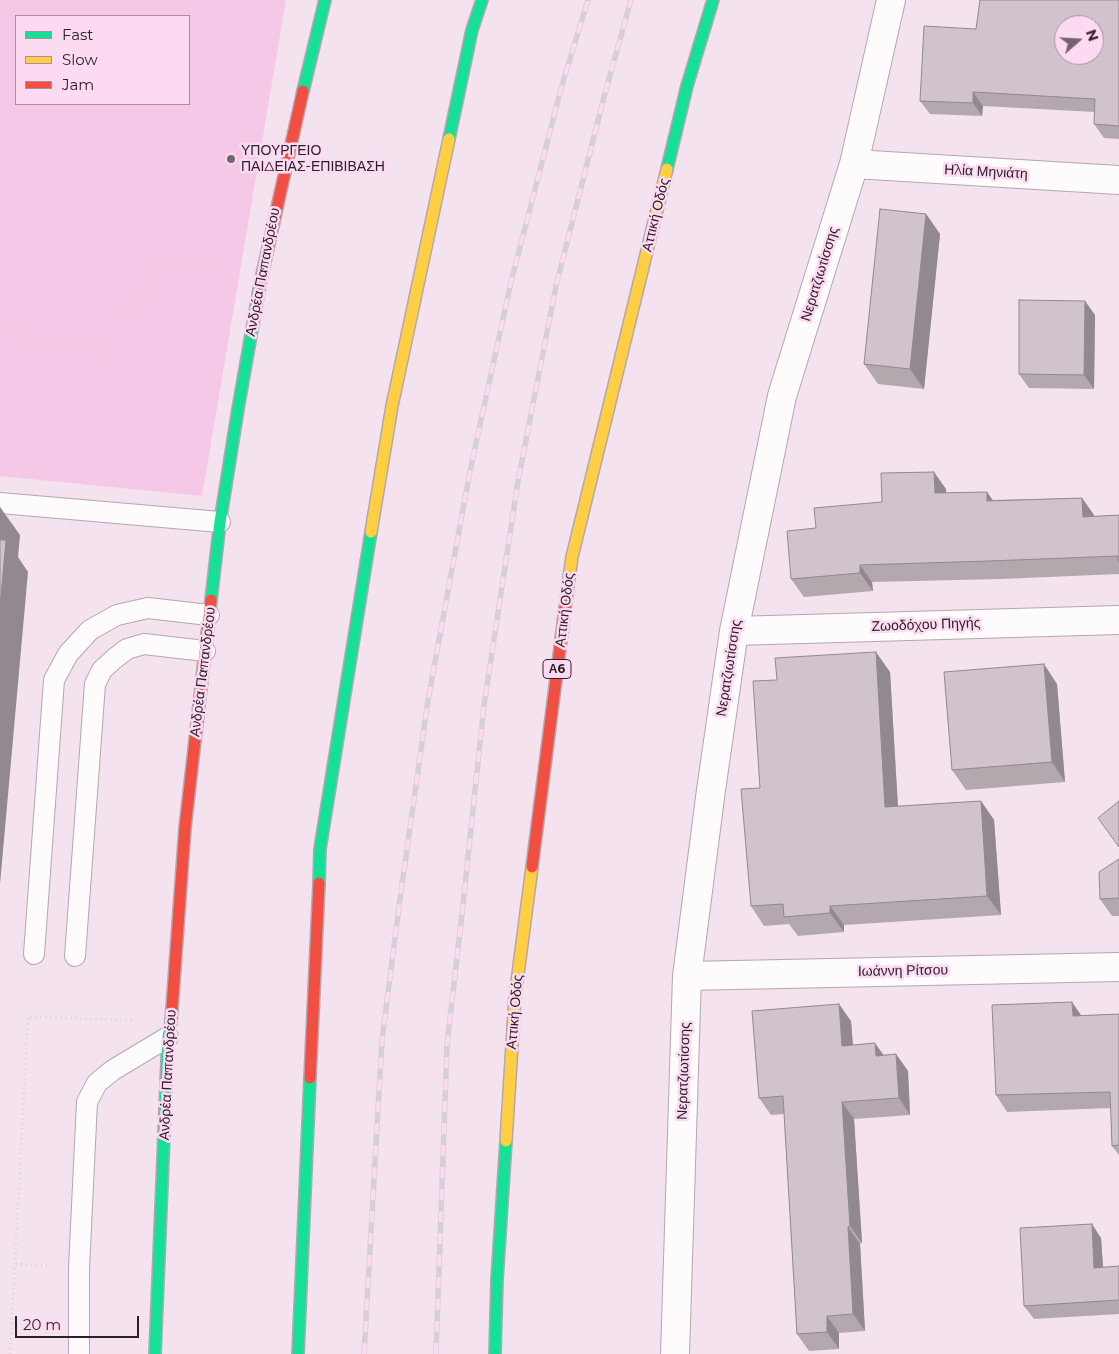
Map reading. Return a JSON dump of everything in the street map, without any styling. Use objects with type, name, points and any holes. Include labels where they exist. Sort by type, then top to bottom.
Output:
[{"type":"main road","name":"Ανδρέα Παπανδρέου","points":[[155,1354],[169,1029],[185,828],[220,522],[262,275],[325,0]]},
{"type":"main road","points":[[298,1354],[320,849],[392,406],[472,30],[482,0]]},
{"type":"main road","name":"Αττική Οδός","points":[[496,1354],[498,1271],[514,997],[572,557],[687,86],[713,0]]},
{"type":"street","name":"Νερατζιωτίσσης","points":[[674,1354],[687,976],[734,630],[782,396],[854,164],[890,0]]},
{"type":"street","name":"Ηλία Μηνιάτη","points":[[854,164],[1119,180]]},
{"type":"street","name":"Ζωοδόχου Πηγής","points":[[734,630],[1119,620]]},
{"type":"street","name":"Ιωάννη Ρίτσου","points":[[687,976],[1119,967]]},
{"type":"lane","points":[[0,503],[220,522]]},
{"type":"lane","points":[[34,954],[54,680],[68,654],[84,636],[90,630],[117,615],[148,608],[210,615]]},
{"type":"lane","points":[[75,956],[95,684],[102,670],[127,649],[144,644],[204,651]]},
{"type":"lane","points":[[79,1354],[79,1268],[87,1102],[98,1082],[169,1029]]},
{"type":"path","points":[[0,13],[2,0]]},
{"type":"path","points":[[0,330],[101,354],[162,264],[262,275]]},
{"type":"path","points":[[10,1354],[28,1017],[169,1029]]},
{"type":"shaded area","points":[[0,0],[286,0],[202,496],[0,476]]},
{"type":"building","points":[[980,0],[1119,0],[1119,126],[1094,124],[1095,99],[973,92],[973,103],[920,101],[924,26],[976,29]]},
{"type":"building","points":[[880,209],[926,214],[910,369],[864,364]]},
{"type":"building","points":[[1019,300],[1085,301],[1084,375],[1019,374]]},
{"type":"building","points":[[934,472],[935,493],[987,492],[987,501],[1082,498],[1083,517],[1119,515],[1119,561],[1118,556],[860,565],[860,573],[791,579],[787,531],[816,528],[814,508],[882,502],[881,473]]},
{"type":"building","points":[[0,540],[6,540],[0,607]]},
{"type":"building","points":[[876,652],[885,807],[981,801],[987,896],[830,906],[830,913],[784,917],[783,904],[751,906],[741,789],[760,788],[753,681],[777,680],[775,658]]},
{"type":"building","points":[[1044,664],[1052,762],[952,770],[944,672]]},
{"type":"building","points":[[1119,801],[1119,847],[1098,818]]},
{"type":"building","points":[[1119,859],[1119,898],[1100,899],[1099,872]]},
{"type":"building","points":[[1072,1002],[1073,1016],[1119,1014],[1119,1145],[1112,1146],[1110,1092],[996,1095],[992,1005]]},
{"type":"building","points":[[839,1004],[842,1046],[875,1043],[876,1056],[896,1054],[899,1098],[842,1102],[850,1226],[848,1227],[853,1314],[827,1316],[827,1332],[797,1334],[783,1096],[759,1098],[752,1011]]},
{"type":"building","points":[[1092,1224],[1094,1268],[1119,1266],[1119,1300],[1024,1306],[1020,1228]]},
{"type":"railway","points":[[364,1354],[382,1040],[428,700],[470,471],[511,282],[562,85],[588,0]]},
{"type":"railway","points":[[436,1354],[447,1045],[484,705],[518,481],[556,286],[604,97],[631,0]]},
{"type":"traffic: fast","points":[[303,91],[325,0]]},
{"type":"traffic: fast","points":[[449,139],[472,30],[482,0]]},
{"type":"traffic: fast","points":[[667,169],[687,86],[713,0]]},
{"type":"traffic: fast","points":[[211,600],[220,522],[260,284]]},
{"type":"traffic: fast","points":[[319,883],[320,849],[371,532]]},
{"type":"traffic: fast","points":[[155,1354],[168,1037],[171,1022]]},
{"type":"traffic: fast","points":[[298,1354],[310,1078]]},
{"type":"traffic: fast","points":[[495,1354],[497,1280],[506,1141]]},
{"type":"traffic: slow","points":[[371,532],[392,406],[449,139]]},
{"type":"traffic: slow","points":[[568,585],[572,557],[667,169]]},
{"type":"traffic: slow","points":[[506,1141],[515,997],[532,867]]},
{"type":"traffic: jam","points":[[260,284],[303,91]]},
{"type":"traffic: jam","points":[[532,867],[568,585]]},
{"type":"traffic: jam","points":[[171,1022],[185,828],[211,600]]},
{"type":"traffic: jam","points":[[310,1078],[319,883]]},
{"type":"place","name":"ΥΠΟΥΡΓΕΙΟ ΠΑΙΔΕΙΑΣ-ΕΠΙΒΙΒΑΣΗ","points":[[231,159]]}]
